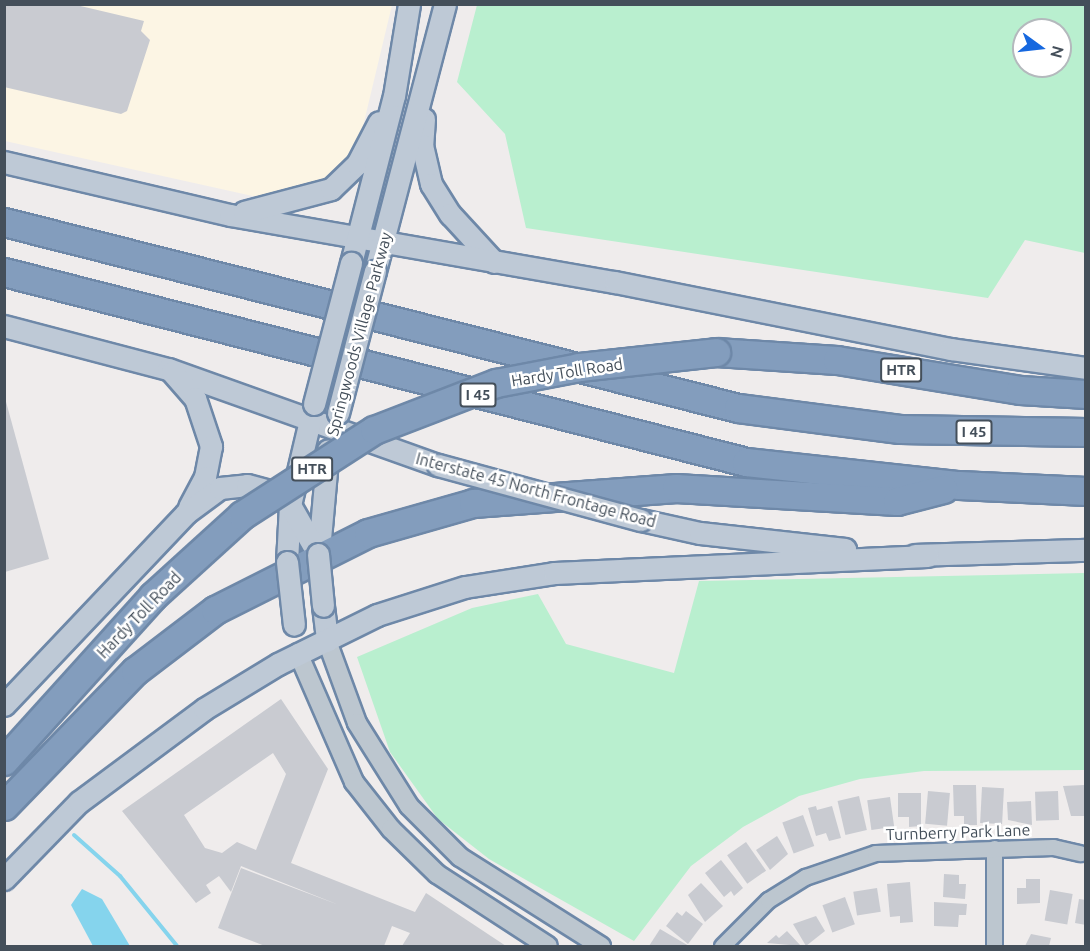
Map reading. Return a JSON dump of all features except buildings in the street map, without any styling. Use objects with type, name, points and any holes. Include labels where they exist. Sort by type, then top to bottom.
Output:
[{"type":"highway","points":[[4,206],[41,231]]},
{"type":"highway","name":"I 45","points":[[4,222],[738,408],[900,429],[1086,432]]},
{"type":"highway","name":"I 45","points":[[4,272],[747,462],[958,485],[1079,491]]},
{"type":"highway","points":[[4,287],[46,283]]},
{"type":"highway","name":"Hardy Toll Road","points":[[4,761],[153,596],[242,515],[374,430],[496,383],[579,367],[716,352],[837,360],[1020,390],[1086,394]]},
{"type":"highway","points":[[4,806],[135,671],[215,610],[368,533],[473,503],[676,489],[897,501],[958,485]]},
{"type":"main road","name":"Springwoods Village Parkway","points":[[298,654],[294,625],[300,513],[298,462],[394,96],[409,4]]},
{"type":"main road","name":"Springwoods Village Parkway","points":[[300,513],[336,420],[445,4]]},
{"type":"main road","points":[[435,47],[437,68],[422,145],[431,184],[450,214],[495,262]]},
{"type":"main road","points":[[230,215],[330,189],[357,164],[394,96]]},
{"type":"main road","points":[[4,162],[230,215],[358,236],[951,350],[1086,368]]},
{"type":"main road","name":"Interstate 45 North Frontage Road","points":[[4,326],[168,369],[311,411],[438,465],[641,520],[712,534],[928,556],[1086,550]]},
{"type":"main road","points":[[168,369],[195,398],[211,446],[205,477],[186,513]]},
{"type":"main road","points":[[4,705],[186,513],[220,488],[256,488],[273,483],[298,462]]},
{"type":"main road","points":[[256,488],[300,513],[318,554],[327,641]]},
{"type":"main road","points":[[4,879],[107,779],[204,709],[298,654],[376,615],[465,587],[554,573],[928,556]]},
{"type":"street","points":[[327,641],[374,754],[434,833],[460,857],[592,944]]},
{"type":"street","name":"Springwoods Village Parkway","points":[[298,654],[354,783],[412,852],[549,946]]},
{"type":"street","points":[[412,852],[434,833]]},
{"type":"street","points":[[994,848],[994,946]]},
{"type":"street","name":"Turnberry Park Lane","points":[[722,946],[768,900],[838,864],[898,850],[994,848],[1080,853]]},
{"type":"shaded area","points":[[5,5],[392,5],[359,143],[331,189],[262,198],[5,141]]},
{"type":"green space","points":[[477,5],[1085,5],[1085,253],[1025,240],[988,298],[526,228],[505,134],[457,82]]},
{"type":"green space","points":[[1085,573],[1085,770],[924,771],[860,779],[799,796],[743,827],[691,866],[634,941],[489,859],[438,819],[390,752],[357,657],[472,608],[538,594],[566,644],[674,673],[699,581]]},
{"type":"water","points":[[82,889],[102,899],[130,946],[93,946],[71,905]]},
{"type":"waterway","points":[[74,835],[120,876],[177,946]]}]
